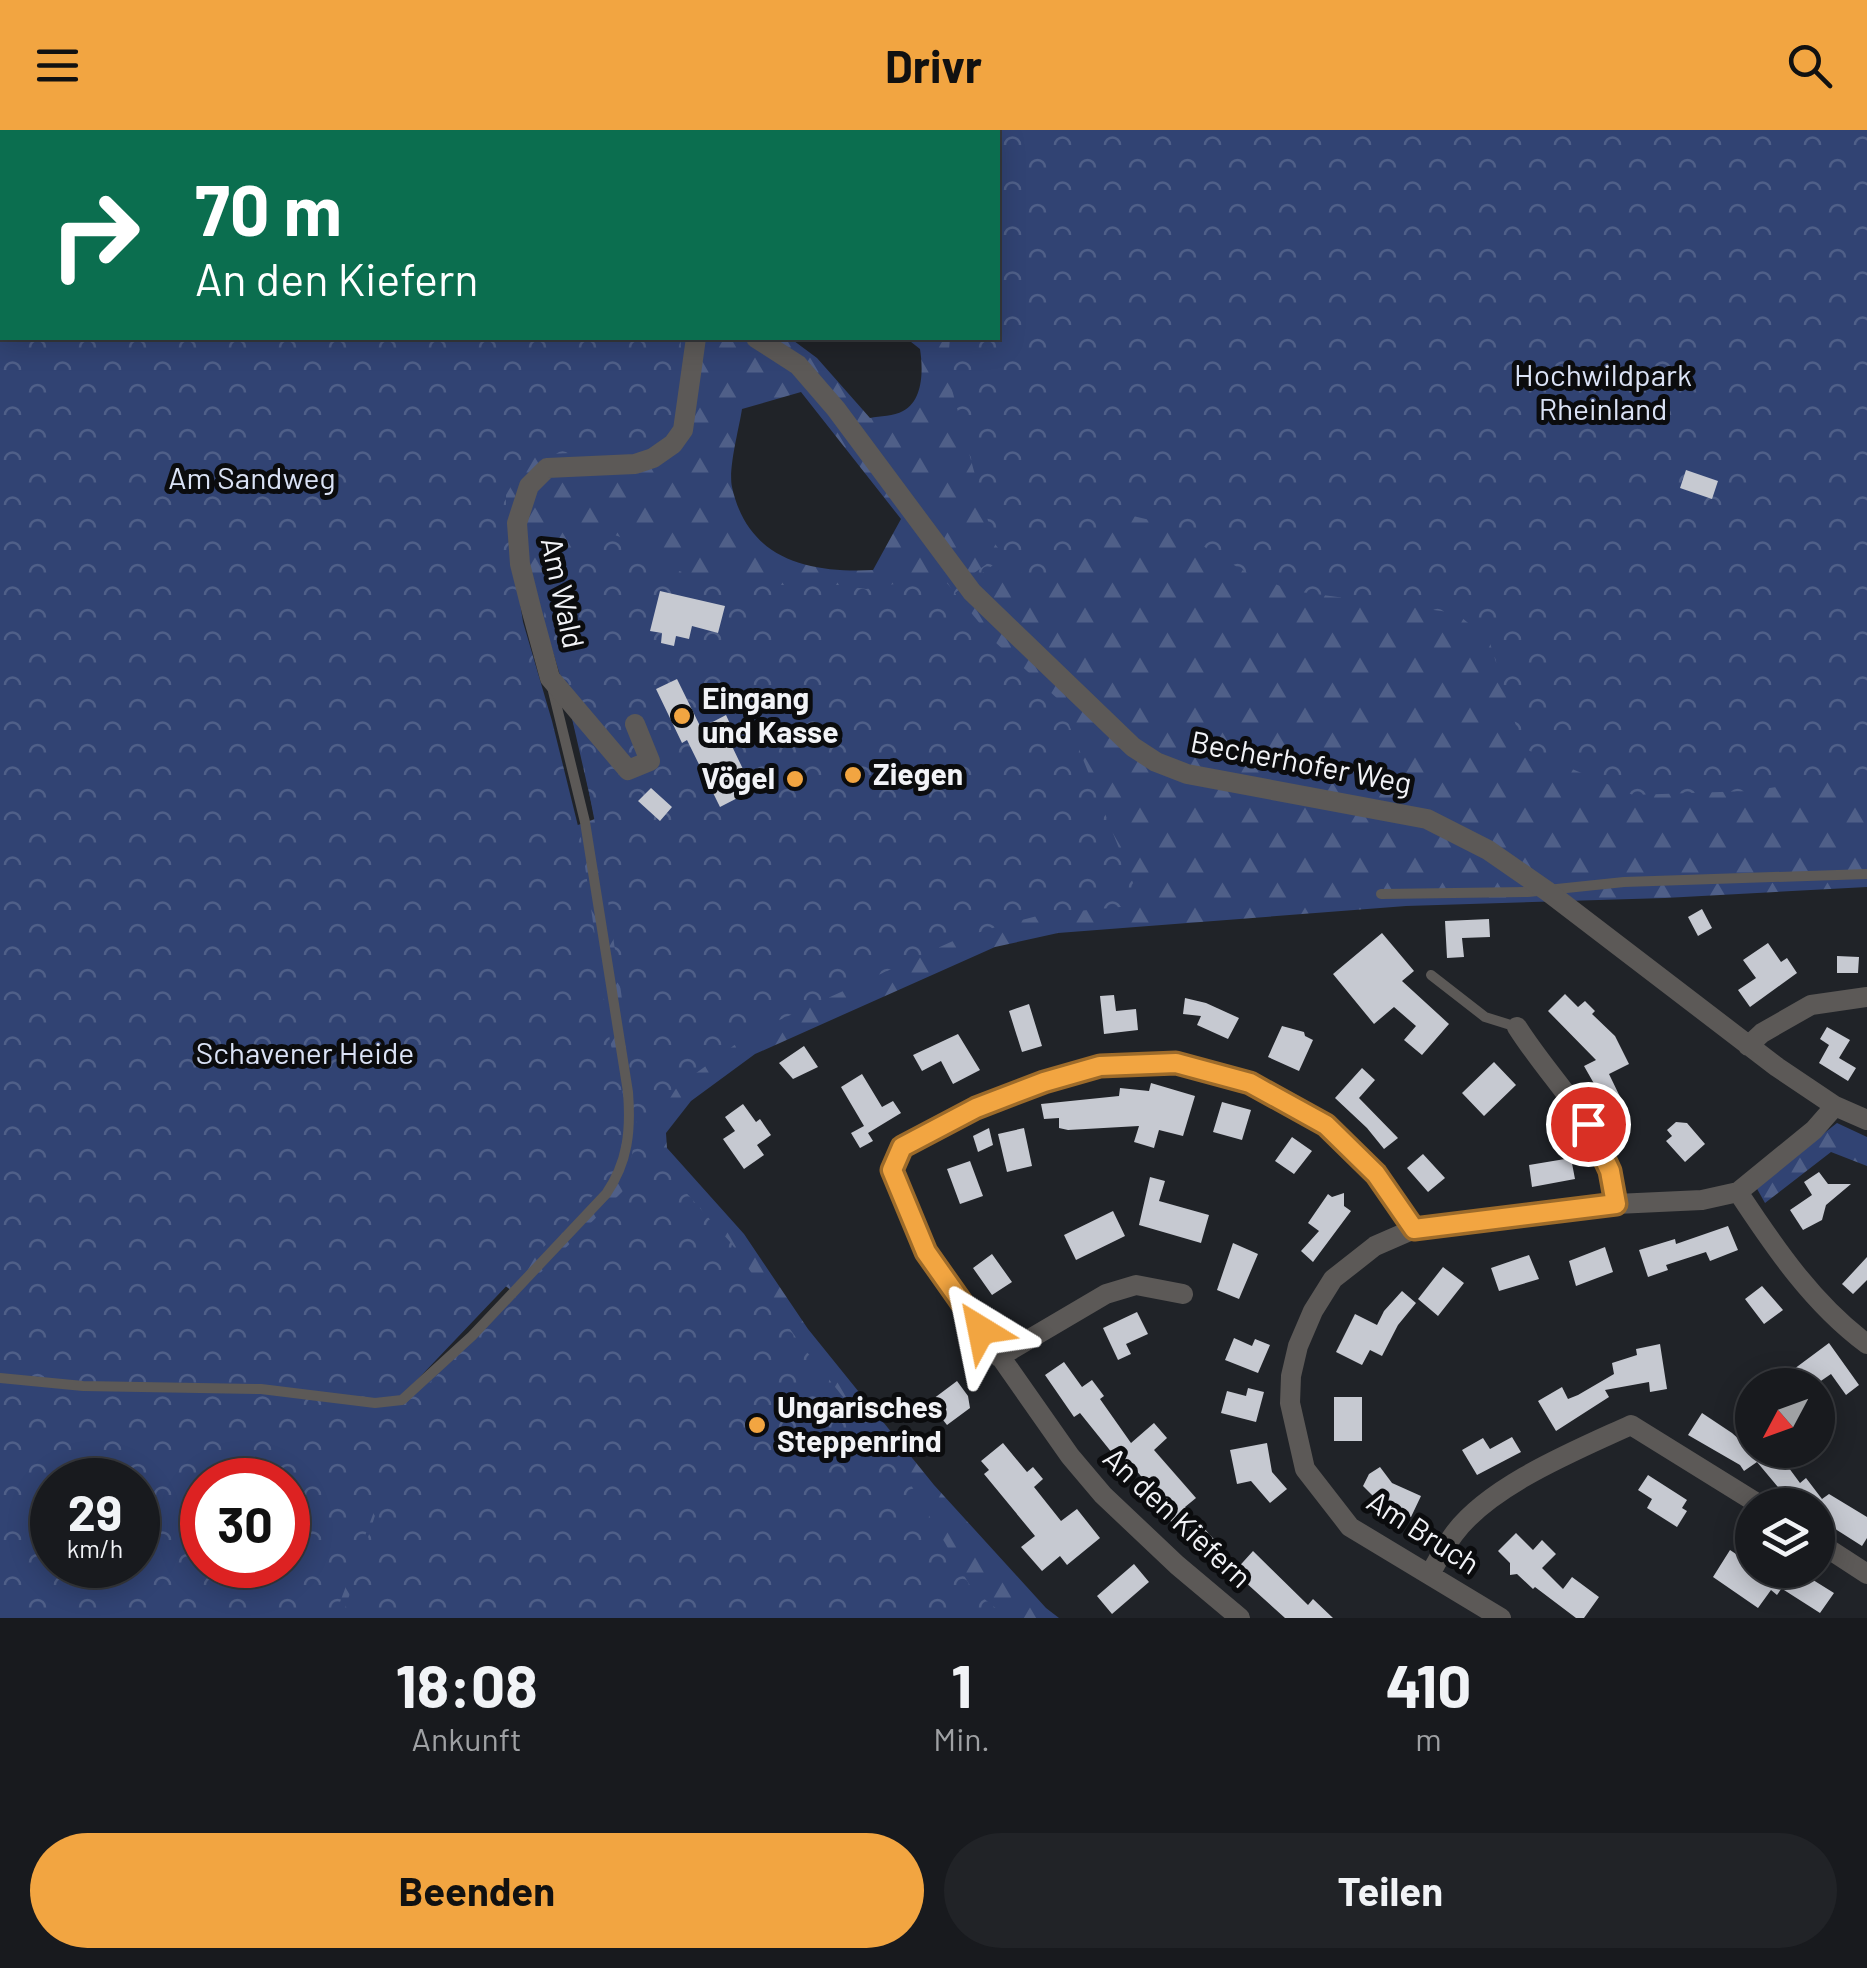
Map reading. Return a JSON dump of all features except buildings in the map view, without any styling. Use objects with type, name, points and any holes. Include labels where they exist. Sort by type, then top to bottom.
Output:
[{"type":"street","name":"Am Wald","points":[[635,724],[650,761],[628,770],[550,678],[520,564],[517,523],[529,486],[547,468],[590,463],[635,464],[653,458],[673,444],[684,430],[696,340]]},
{"type":"street","name":"Becherhofer Weg","points":[[759,340],[798,366],[823,394],[972,592],[1133,747],[1156,762],[1187,774],[1427,819],[1488,850],[1748,1046],[1835,1106],[1867,1120]]},
{"type":"street","points":[[1748,1046],[1762,1033],[1811,1004],[1867,996]]},
{"type":"street","points":[[1517,1028],[1578,1105],[1610,1171],[1616,1204]]},
{"type":"street","name":"An den Kiefern","points":[[1240,1618],[1102,1495],[1070,1456],[926,1252],[892,1170],[902,1147],[976,1108],[1044,1082],[1100,1066],[1176,1063],[1250,1083],[1326,1125],[1376,1174],[1414,1229]]},
{"type":"street","name":"Am Bruch","points":[[1501,1618],[1350,1527],[1305,1469],[1290,1403],[1291,1376],[1313,1311],[1333,1279],[1375,1246],[1414,1229],[1616,1204],[1702,1200],[1738,1192],[1814,1130],[1835,1106]]},
{"type":"street","points":[[1738,1192],[1780,1255],[1842,1326],[1867,1344]]},
{"type":"street","points":[[999,1356],[1106,1294],[1136,1284],[1183,1294]]},
{"type":"street","points":[[1430,1574],[1454,1532],[1485,1502],[1566,1455],[1631,1425],[1735,1489]]},
{"type":"street","points":[[1835,1553],[1867,1574]]},
{"type":"lane","points":[[0,1378],[83,1386],[243,1388],[375,1403],[402,1400],[472,1336],[606,1194],[621,1172],[630,1122],[628,1092],[585,822],[550,678]]},
{"type":"lane","points":[[1381,894],[1547,891],[1624,882],[1867,874]]},
{"type":"lane","points":[[1431,975],[1486,1018],[1517,1028]]},
{"type":"green space","points":[[1000,130],[1867,130],[1867,887],[1406,906],[1058,933],[995,947],[755,1054],[691,1101],[666,1133],[667,1148],[744,1234],[808,1329],[934,1485],[1059,1618],[0,1618],[0,340],[793,340],[817,358],[870,418],[899,413],[910,406],[918,392],[920,349],[909,340],[1000,340]],"holes":[[[801,392],[901,519],[873,570],[826,569],[784,557],[767,546],[740,512],[732,487],[742,409]],[[495,601],[540,610],[568,701],[595,819],[498,853]],[[351,1162],[512,1291],[402,1400]]]},
{"type":"green space","points":[[1000,130],[1867,130],[1867,774],[1749,791],[1633,795],[1523,748],[1489,640],[1456,613],[1293,591],[1247,573],[1167,524],[1133,516],[1103,530],[1042,592],[1004,557],[955,593],[995,642],[1059,700],[1142,905],[1045,914],[953,941],[751,1033],[677,1087],[652,1127],[649,1151],[731,1243],[799,1342],[904,1473],[972,1589],[1008,1618],[342,1618],[389,1472],[334,1618],[0,1618],[0,340],[681,340],[679,398],[665,431],[631,450],[529,455],[506,495],[523,622],[581,838],[610,1041],[628,1115],[616,1171],[417,1380],[417,1395],[628,1184],[637,1118],[633,1113],[627,1034],[602,859],[581,751],[544,616],[550,573],[596,528],[631,541],[664,568],[746,585],[839,585],[866,589],[941,576],[952,589],[1002,553],[995,544],[947,371],[950,340],[1000,340]]},
{"type":"green space","points":[[1837,1123],[1867,1137],[1867,1166],[1831,1152],[1765,1203],[1756,1187]]},
{"type":"place","name":"Eingang und Kasse","points":[[682,716]]},
{"type":"place","name":"Ziegen","points":[[853,775]]},
{"type":"place","name":"Vögel","points":[[795,779]]},
{"type":"place","name":"Ungarisches Steppenrind","points":[[757,1425]]},
{"type":"route","points":[[981,1330],[926,1252],[892,1170],[902,1147],[976,1108],[1044,1082],[1100,1066],[1176,1063],[1250,1083],[1326,1125],[1376,1174],[1414,1229],[1616,1204],[1610,1171],[1588,1124]]},
{"type":"park label","name":"Hochwildpark Rheinland","points":[[1603,393]]},
{"type":"park label","name":"Am Sandweg","points":[[252,479]]},
{"type":"park label","name":"Schavener Heide","points":[[305,1054]]}]
